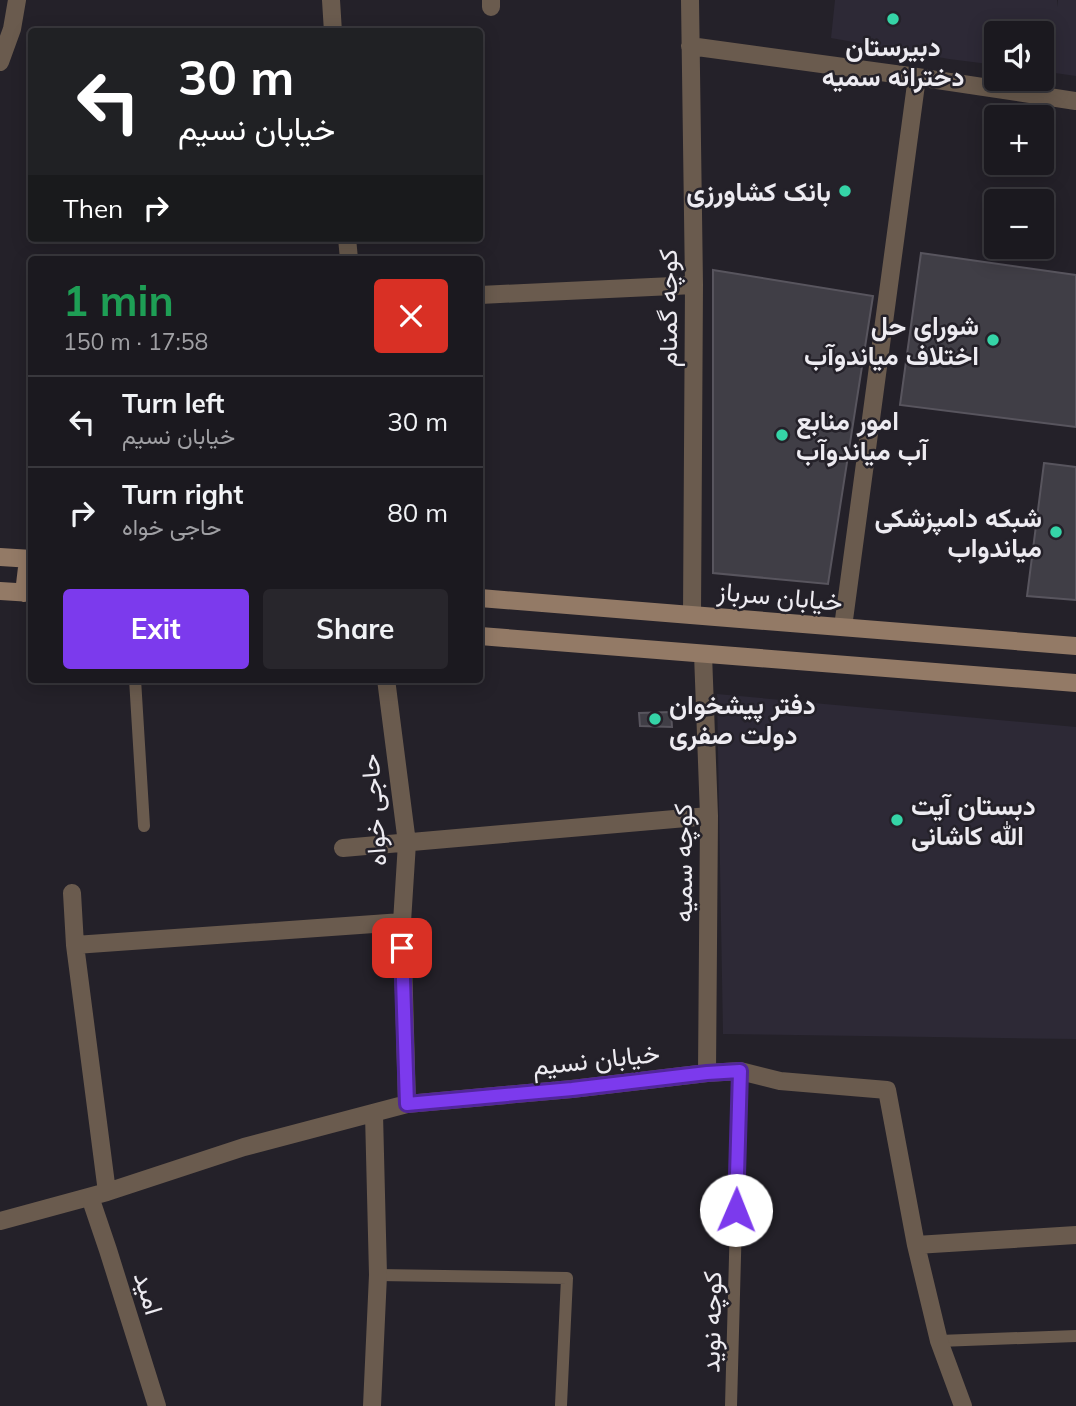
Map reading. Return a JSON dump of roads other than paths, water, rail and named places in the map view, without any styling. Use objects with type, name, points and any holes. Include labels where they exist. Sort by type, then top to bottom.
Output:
[{"type":"main road","points":[[0,557],[28,559]]},
{"type":"main road","points":[[0,591],[28,593]]},
{"type":"main road","name":"خیابان سرباز","points":[[483,598],[1076,646]]},
{"type":"main road","points":[[483,636],[1076,683]]},
{"type":"street","points":[[0,62],[12,29],[17,0]]},
{"type":"street","points":[[331,0],[333,28]]},
{"type":"street","name":"کوچه گمنام","points":[[690,0],[694,285],[692,615]]},
{"type":"street","points":[[691,46],[1076,101]]},
{"type":"street","points":[[843,627],[917,77]]},
{"type":"street","points":[[483,295],[694,285]]},
{"type":"street","name":"کوچه سمیه","points":[[703,654],[709,816],[707,1073]]},
{"type":"street","name":"حاجی خواه","points":[[387,683],[407,843],[402,922],[407,1104]]},
{"type":"street","points":[[343,848],[709,816]]},
{"type":"street","name":"امید","points":[[72,893],[98,1194],[108,1250],[157,1406]]},
{"type":"street","points":[[75,945],[402,922]]},
{"type":"street","name":"خیابان نسیم","points":[[0,1221],[98,1194],[243,1147],[407,1104],[740,1071],[780,1081],[887,1090],[916,1245],[939,1341],[963,1406]]},
{"type":"street","points":[[372,1406],[378,1275],[374,1114]]},
{"type":"street","points":[[916,1245],[1076,1235]]},
{"type":"lane","points":[[135,683],[144,826]]},
{"type":"lane","name":"کوچه نوید","points":[[731,1406],[740,1071]]},
{"type":"lane","points":[[378,1275],[567,1278],[561,1405]]},
{"type":"lane","points":[[939,1341],[1076,1336]]},
{"type":"place","name":"دبیرستان دخترانه سمیه","points":[[893,19]]},
{"type":"place","name":"بانک کشاورزی","points":[[845,191]]},
{"type":"place","name":"شورای حل اختلاف میاندوآب","points":[[993,340]]},
{"type":"place","name":"امور منابع آب میاندوآب","points":[[782,435]]},
{"type":"place","name":"شبکه دامپزشکی میاندواب","points":[[1056,532]]},
{"type":"place","name":"دفتر پیشخوان دولت صفری","points":[[655,719]]},
{"type":"place","name":"دبستان آیت الله کاشانی","points":[[897,820]]}]
